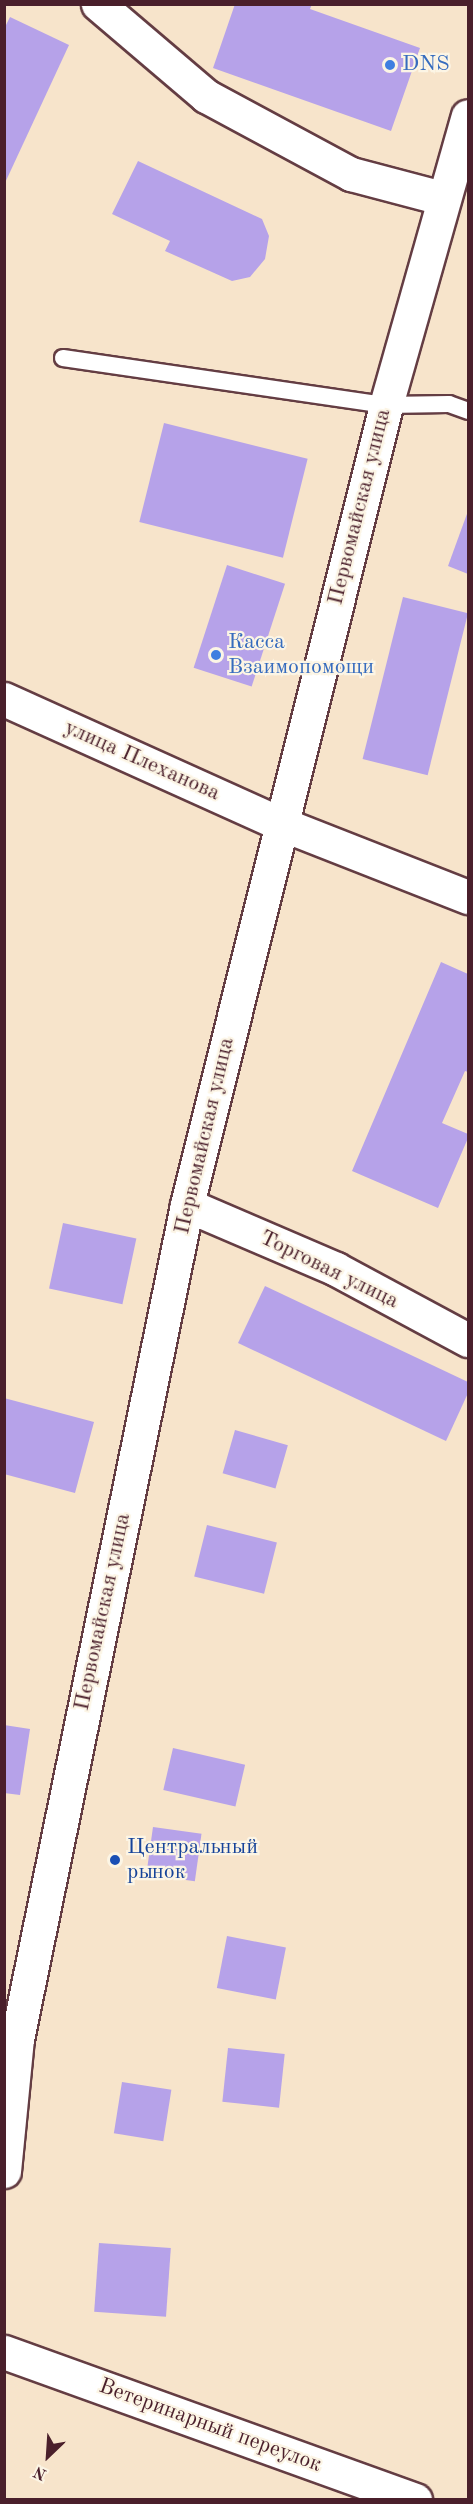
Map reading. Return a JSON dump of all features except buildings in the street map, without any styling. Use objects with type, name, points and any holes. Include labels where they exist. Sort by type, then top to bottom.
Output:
[{"type":"main road","points":[[98,4],[206,96],[351,174],[442,198]]},
{"type":"main road","name":"Первомайская улица","points":[[4,2171],[17,2039],[188,1205],[279,823],[386,405],[442,198],[468,116]]},
{"type":"main road","name":"улица Плеханова","points":[[4,699],[279,823],[468,897]]},
{"type":"main road","name":"Торговая улица","points":[[188,1205],[336,1269],[468,1340]]},
{"type":"main road","name":"Ветеринарный переулок","points":[[4,2352],[415,2499]]},
{"type":"lane","points":[[63,358],[386,405],[449,405],[468,411]]},
{"type":"place","name":"DNS","points":[[390,65]]},
{"type":"place","name":"Касса Взаимопомощи","points":[[216,655]]},
{"type":"place","name":"Центральный рынок","points":[[115,1860]]}]
